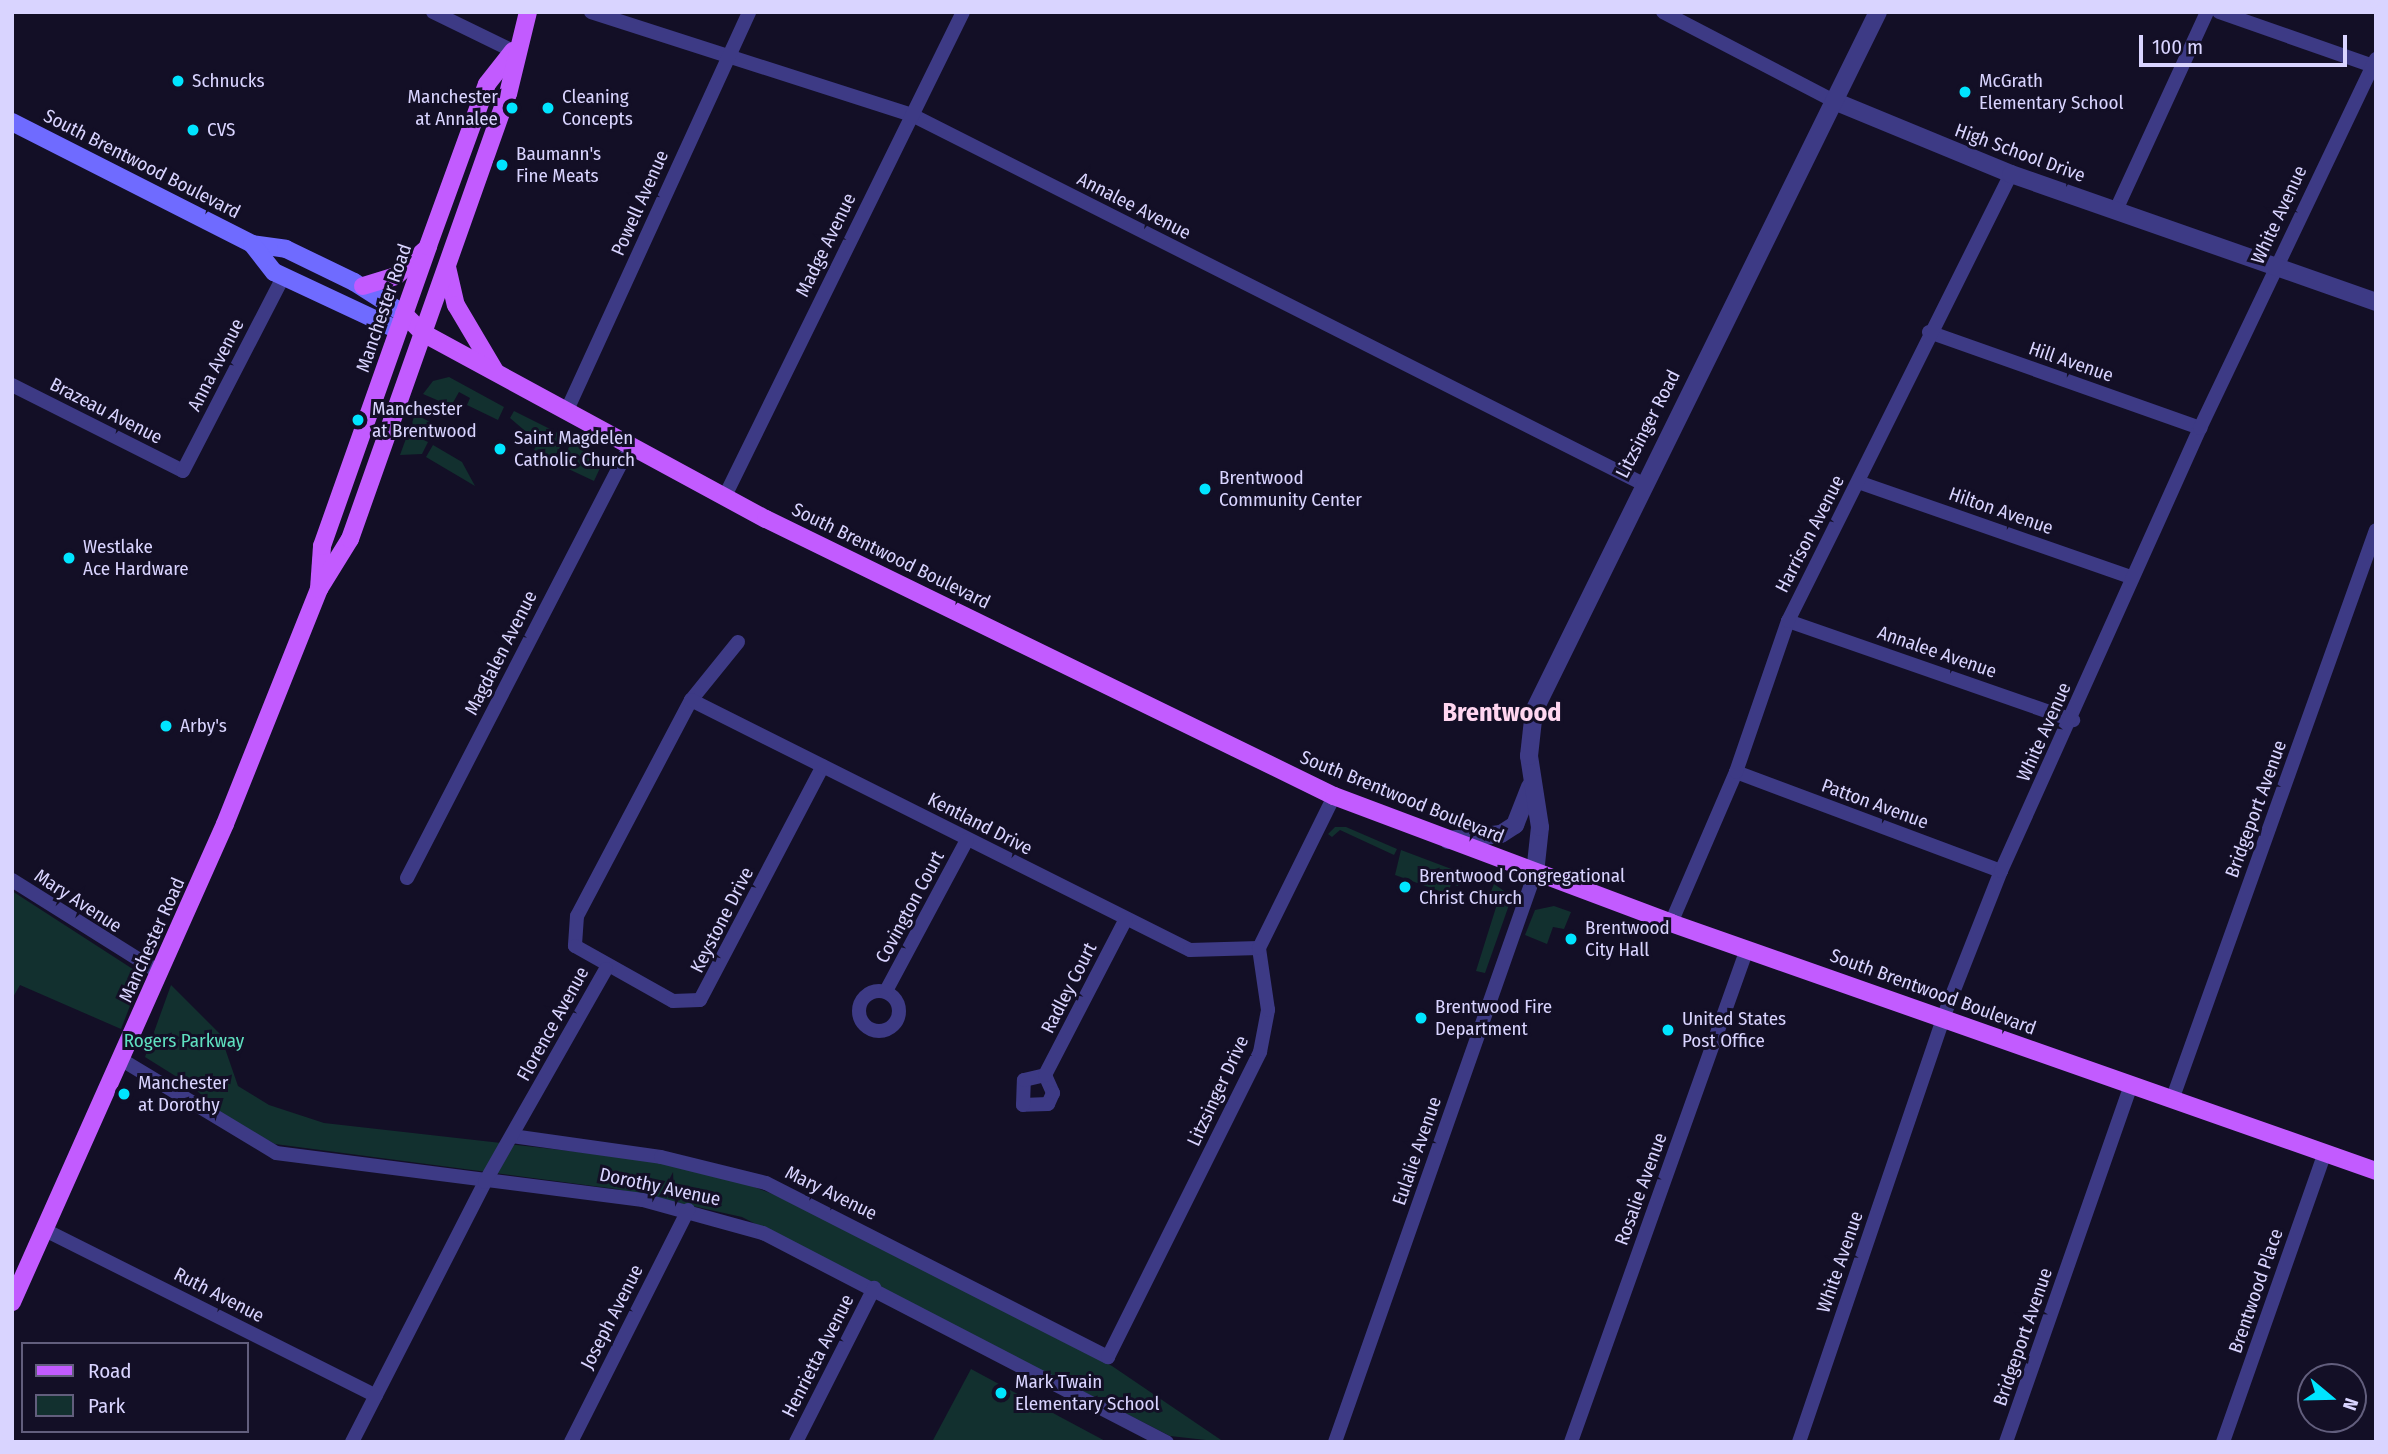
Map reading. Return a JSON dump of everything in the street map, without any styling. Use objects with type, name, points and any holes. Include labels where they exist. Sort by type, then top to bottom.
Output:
[{"type":"main road","name":"Manchester Road","points":[[12,1302],[160,973],[318,589],[349,538],[508,94],[513,51],[528,12]]},
{"type":"main road","name":"Manchester Road","points":[[318,589],[322,546],[428,246],[488,85],[513,51]]},
{"type":"main road","name":"South Brentwood Boulevard","points":[[12,122],[252,244],[286,249],[363,286],[401,322]]},
{"type":"main road","name":"South Brentwood Boulevard","points":[[252,244],[283,276],[401,322],[724,496],[1334,796],[1671,923],[2376,1171]]},
{"type":"main road","points":[[363,286],[396,276],[428,246]]},
{"type":"main road","points":[[447,265],[462,318],[497,374]]},
{"type":"street","points":[[433,12],[513,51]]},
{"type":"street","name":"Annalee Avenue","points":[[591,12],[730,52],[912,115],[1641,483]]},
{"type":"street","name":"Powell Avenue","points":[[567,410],[749,12]]},
{"type":"street","name":"Madge Avenue","points":[[724,496],[963,12]]},
{"type":"street","name":"High School Drive","points":[[1663,12],[1834,101],[2011,174],[2275,269],[2376,302]]},
{"type":"street","name":"Litzsinger Road","points":[[1535,873],[1540,827],[1531,784],[1534,711],[1641,483],[1878,12]]},
{"type":"street","points":[[2116,210],[2207,12]]},
{"type":"street","points":[[2219,12],[2374,62]]},
{"type":"street","name":"White Avenue","points":[[1799,1442],[1943,1018],[2001,871],[2073,720],[2131,577],[2374,62]]},
{"type":"street","name":"Harrison Avenue","points":[[1671,923],[1736,772],[1788,621],[1929,332],[2011,174]]},
{"type":"street","name":"Anna Avenue","points":[[183,471],[283,276]]},
{"type":"street","name":"Hill Avenue","points":[[1929,332],[2200,428]]},
{"type":"street","name":"Brazeau Avenue","points":[[12,385],[183,471]]},
{"type":"street","name":"Magdalen Avenue","points":[[407,878],[630,446]]},
{"type":"street","name":"Hilton Avenue","points":[[1858,482],[2131,577]]},
{"type":"street","name":"Bridgeport Avenue","points":[[2172,1100],[2376,530]]},
{"type":"street","name":"Annalee Avenue","points":[[1788,621],[2073,720]]},
{"type":"street","name":"Florence Avenue","points":[[352,1442],[485,1182],[606,969],[575,946],[574,924],[691,700],[738,642]]},
{"type":"street","name":"Kentland Drive","points":[[691,700],[967,840],[1201,954],[1259,948]]},
{"type":"street","name":"Keystone Drive","points":[[606,969],[673,1001],[700,1000],[823,766]]},
{"type":"street","name":"Patton Avenue","points":[[1736,772],[2001,871]]},
{"type":"street","points":[[1448,840],[1501,834],[1515,825],[1531,784]]},
{"type":"street","points":[[1259,948],[1334,796]]},
{"type":"street","name":"Covington Court","points":[[886,991],[967,840]]},
{"type":"street","name":"Eulalie Avenue","points":[[1335,1442],[1535,873]]},
{"type":"street","name":"Mary Avenue","points":[[12,880],[160,973]]},
{"type":"street","name":"Radley Court","points":[[1045,1075],[1126,919]]},
{"type":"street","name":"Litzsinger Drive","points":[[1108,1357],[1260,1052],[1268,1010],[1259,948]]},
{"type":"street","name":"Rosalie Avenue","points":[[1571,1442],[1748,949]]},
{"type":"street","name":"Dorothy Avenue","points":[[122,1060],[276,1153],[485,1182],[565,1188],[688,1210],[763,1233],[874,1288],[1167,1442]]},
{"type":"street","name":"Bridgeport Avenue","points":[[2006,1442],[2131,1086]]},
{"type":"street","name":"Mary Avenue","points":[[512,1136],[697,1163],[765,1183],[1108,1357]]},
{"type":"street","name":"Brentwood Place","points":[[2223,1442],[2325,1153]]},
{"type":"street","name":"Joseph Avenue","points":[[571,1442],[688,1210]]},
{"type":"street","name":"Ruth Avenue","points":[[45,1230],[376,1396]]},
{"type":"street","name":"Henrietta Avenue","points":[[796,1442],[874,1288]]},
{"type":"green space","points":[[449,377],[504,407],[498,420],[467,405],[470,398],[459,392],[451,406],[423,394],[433,381]]},
{"type":"green space","points":[[514,411],[566,437],[553,459],[534,450],[538,442],[510,418]]},
{"type":"green space","points":[[415,414],[441,428],[438,440],[411,426]]},
{"type":"green space","points":[[408,433],[428,442],[422,454],[400,455]]},
{"type":"green space","points":[[572,441],[596,456],[600,468],[594,481],[560,465]]},
{"type":"green space","points":[[433,445],[462,462],[475,486],[426,457]]},
{"type":"green space","points":[[1335,827],[1346,827],[1397,849],[1394,855],[1340,830],[1332,837],[1328,834]]},
{"type":"green space","points":[[1401,850],[1462,873],[1458,886],[1451,884],[1448,894],[1395,875]]},
{"type":"green space","points":[[1494,884],[1507,893],[1509,905],[1485,973],[1476,971],[1498,901],[1490,894]]},
{"type":"green space","points":[[12,891],[142,975],[121,1029],[20,985],[12,999]]},
{"type":"green space","points":[[1554,906],[1571,912],[1564,929],[1553,927],[1547,944],[1525,935],[1535,910]]},
{"type":"green space","name":"Rogers Parkway","points":[[171,985],[220,1034],[238,1086],[269,1105],[324,1123],[650,1160],[749,1185],[799,1204],[1112,1366],[1224,1442],[1170,1436],[742,1217],[616,1189],[275,1144],[226,1118],[193,1087],[145,1057]]},
{"type":"green space","points":[[971,1369],[1107,1442],[932,1442]]},
{"type":"place","name":"Schnucks","points":[[178,81]]},
{"type":"place","name":"McGrath Elementary School","points":[[1965,92]]},
{"type":"place","name":"Manchester at Annalee","points":[[512,108]]},
{"type":"place","name":"Cleaning Concepts","points":[[548,108]]},
{"type":"place","name":"CVS","points":[[193,130]]},
{"type":"place","name":"Baumann's Fine Meats","points":[[502,165]]},
{"type":"place","name":"Manchester at Brentwood","points":[[358,420]]},
{"type":"place","name":"Saint Magdelen Catholic Church","points":[[500,449]]},
{"type":"place","name":"Brentwood Community Center","points":[[1205,489]]},
{"type":"place","name":"Westlake Ace Hardware","points":[[69,558]]},
{"type":"place","name":"Arby's","points":[[166,726]]},
{"type":"place","name":"Brentwood Congregational Christ Church","points":[[1405,887]]},
{"type":"place","name":"Brentwood City Hall","points":[[1571,939]]},
{"type":"place","name":"Brentwood Fire Department","points":[[1421,1018]]},
{"type":"place","name":"United States Post Office","points":[[1668,1030]]},
{"type":"place","name":"Manchester at Dorothy","points":[[124,1094]]},
{"type":"place","name":"Mark Twain Elementary School","points":[[1001,1393]]},
{"type":"district","name":"Brentwood","points":[[1502,713]]}]
